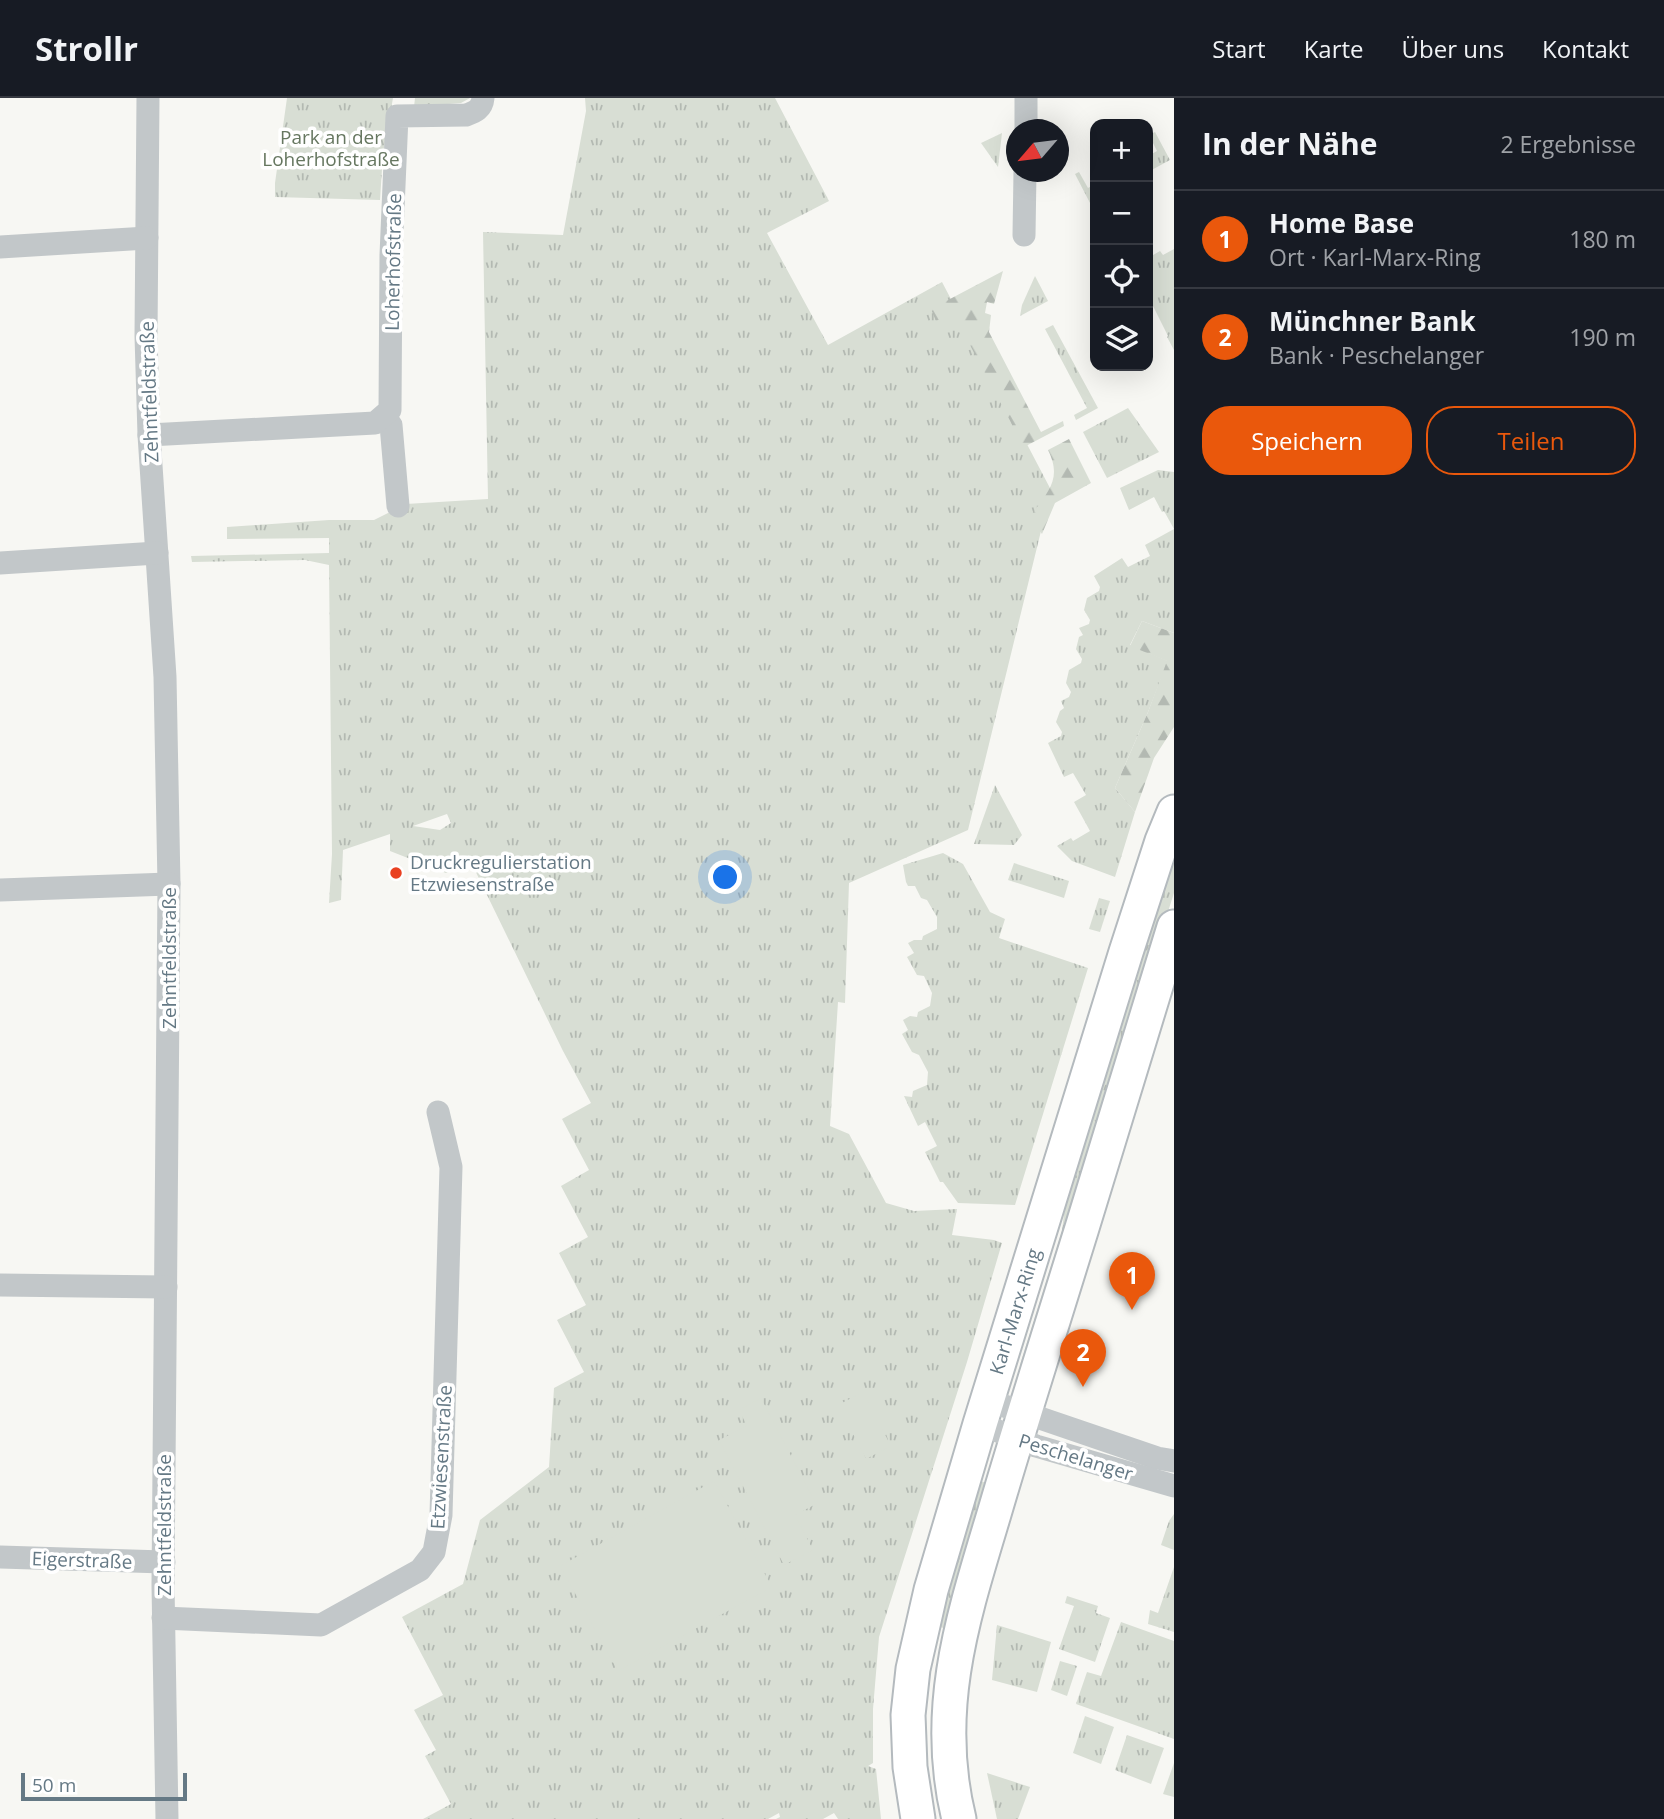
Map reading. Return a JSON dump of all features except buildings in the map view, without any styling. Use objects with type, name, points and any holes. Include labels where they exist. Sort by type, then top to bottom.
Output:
[{"type":"main road","name":"Karl-Marx-Ring","points":[[918,1819],[910,1767],[908,1715],[913,1669],[931,1590],[983,1412],[1126,952],[1174,811]]},
{"type":"main road","name":"Karl-Marx-Ring","points":[[959,1819],[953,1790],[948,1736],[953,1670],[967,1606],[1174,927]]},
{"type":"street","name":"Zehntfeldstraße","points":[[148,98],[146,336],[149,435],[165,677],[169,884],[163,1618],[167,1819]]},
{"type":"street","name":"Loherhofstraße","points":[[398,506],[390,425],[384,417],[390,410],[391,255],[397,116],[466,115],[476,111],[483,98]]},
{"type":"street","points":[[1026,98],[1026,119]]},
{"type":"street","points":[[1024,235],[1025,182]]},
{"type":"street","points":[[0,247],[148,238]]},
{"type":"street","points":[[149,435],[375,423],[384,417]]},
{"type":"street","points":[[0,563],[157,553]]},
{"type":"street","points":[[0,890],[169,884]]},
{"type":"street","name":"Etzwiesenstraße","points":[[163,1618],[321,1625],[420,1570],[434,1552],[441,1515],[451,1167],[438,1112]]},
{"type":"street","points":[[0,1284],[166,1287]]},
{"type":"street","name":"Peschelanger","points":[[983,1412],[1174,1486]]},
{"type":"street","name":"Peschelanger","points":[[1020,1426],[1174,1461]]},
{"type":"street","name":"Eigerstraße","points":[[0,1557],[164,1562]]},
{"type":"green space","name":"Park an der Loherhofstraße","points":[[287,98],[393,98],[383,154],[380,200],[275,197]]},
{"type":"green space","name":"Park an der Loherhofstraße","points":[[415,98],[470,98],[461,103],[414,107]]},
{"type":"green space","points":[[585,98],[775,98],[829,201],[767,233],[828,345],[942,282],[1051,490],[968,830],[849,883],[845,1003],[838,1002],[830,1126],[849,1134],[886,1203],[914,1211],[957,1209],[952,1235],[1002,1243],[879,1637],[873,1709],[873,1763],[868,1766],[876,1769],[881,1819],[838,1819],[834,1813],[823,1819],[776,1819],[780,1817],[779,1813],[768,1819],[423,1819],[451,1804],[425,1756],[436,1750],[414,1710],[443,1695],[402,1617],[463,1584],[480,1520],[549,1467],[554,1388],[584,1372],[557,1320],[586,1305],[559,1253],[588,1237],[561,1186],[589,1170],[562,1119],[591,1103],[470,860],[446,873],[390,851],[390,834],[343,850],[341,900],[329,903],[332,854],[329,565],[305,560],[192,562],[191,556],[329,553],[329,538],[227,539],[227,527],[329,520],[374,520],[406,504],[488,499],[483,232],[563,235],[586,111]],"holes":[[[447,814],[451,823],[440,830],[413,826]]]},
{"type":"green space","points":[[1155,132],[1170,160],[1153,169],[1153,153],[1157,151],[1153,143]]},
{"type":"green space","points":[[1002,133],[998,167],[981,143]]},
{"type":"green space","points":[[1079,172],[1088,188],[1090,187],[1090,203],[1075,174]]},
{"type":"green space","points":[[1174,249],[1174,350],[1153,306],[1153,255],[1160,251],[1163,255]]},
{"type":"green space","points":[[1003,271],[994,304],[987,302],[985,313],[991,315],[989,332],[1041,432],[1063,421],[1064,426],[1024,447],[953,313],[936,321],[931,309]]},
{"type":"green space","points":[[1035,276],[1048,301],[1020,316],[1022,305]]},
{"type":"green space","points":[[1053,325],[1098,408],[1076,420],[1074,415],[1087,408],[1045,329]]},
{"type":"green space","points":[[1128,408],[1159,452],[1107,478],[1083,432]]},
{"type":"green space","points":[[1069,439],[1091,483],[1055,503],[1042,534],[1030,517],[1047,493],[1053,478],[1054,470],[1048,450]]},
{"type":"green space","points":[[1158,470],[1174,472],[1174,529],[1154,497],[1129,510],[1120,488]]},
{"type":"green space","points":[[1174,529],[1174,633],[1142,621],[1130,645],[1168,661],[1115,788],[1135,812],[1115,877],[1072,861],[1057,846],[1090,831],[1074,802],[1086,795],[1073,773],[1064,777],[1048,743],[1061,736],[1062,732],[1056,722],[1064,708],[1061,701],[1069,697],[1071,692],[1066,683],[1069,670],[1081,663],[1082,659],[1076,649],[1079,637],[1083,635],[1079,628],[1089,624],[1090,620],[1084,610],[1087,598],[1099,591],[1100,587],[1094,576],[1122,558],[1128,567],[1150,556],[1145,545]]},
{"type":"green space","points":[[1142,621],[1174,633],[1174,727],[1154,758],[1135,812],[1115,788],[1167,661],[1130,646]]},
{"type":"green space","points":[[995,785],[1022,835],[1014,845],[974,844]]},
{"type":"green space","points":[[1174,843],[1174,893],[1027,1367],[1020,1365],[1062,1231],[1066,1197]]},
{"type":"green space","points":[[943,853],[963,864],[990,912],[1005,919],[999,938],[1088,968],[1015,1205],[958,1203],[943,1182],[940,1182],[925,1152],[937,1146],[925,1122],[918,1126],[904,1096],[912,1097],[913,1091],[927,1085],[928,1072],[919,1055],[912,1052],[902,1034],[908,1030],[903,1020],[910,1016],[917,1017],[918,1012],[930,1006],[932,993],[924,976],[917,975],[907,957],[914,953],[908,943],[922,940],[923,936],[937,929],[937,917],[915,886],[908,886],[903,865]]},
{"type":"green space","points":[[1014,863],[1069,881],[1064,898],[1008,880]]},
{"type":"green space","points":[[1099,898],[1110,901],[1100,932],[1089,929]]},
{"type":"green space","points":[[863,1392],[891,1446],[866,1459],[838,1405]]},
{"type":"green space","points":[[761,1398],[816,1504],[795,1515],[813,1550],[784,1565],[719,1440],[747,1426],[739,1410]]},
{"type":"green space","points":[[976,1480],[991,1484],[949,1629],[934,1626]]},
{"type":"green space","points":[[714,1481],[772,1587],[618,1671],[560,1566]]},
{"type":"green space","points":[[1174,1514],[1174,1550],[1161,1545]]},
{"type":"green space","points":[[1174,1567],[1174,1632],[1148,1624],[1150,1610],[1158,1613]]},
{"type":"green space","points":[[1067,1596],[1098,1606],[1096,1613],[1110,1618],[1095,1662],[1059,1649],[1074,1606],[1065,1603]]},
{"type":"green space","points":[[1121,1622],[1174,1641],[1174,1739],[1076,1704],[1087,1672],[1101,1676]]},
{"type":"green space","points":[[997,1625],[1051,1642],[1037,1692],[992,1680]]},
{"type":"green space","points":[[1060,1661],[1077,1666],[1067,1696],[1051,1690]]},
{"type":"green space","points":[[1085,1716],[1114,1727],[1101,1764],[1073,1753]]},
{"type":"green space","points":[[1127,1735],[1164,1748],[1151,1784],[1115,1770]]},
{"type":"green space","points":[[1174,1763],[1174,1797],[1163,1794]]},
{"type":"green space","points":[[987,1773],[1030,1787],[1018,1819],[997,1819]]},
{"type":"place","name":"Druckregulierstation Etzwiesenstraße","points":[[396,873]]},
{"type":"place","name":"Home Base","points":[[1132,1310]]},
{"type":"place","name":"Münchner Bank","points":[[1083,1387]]}]
